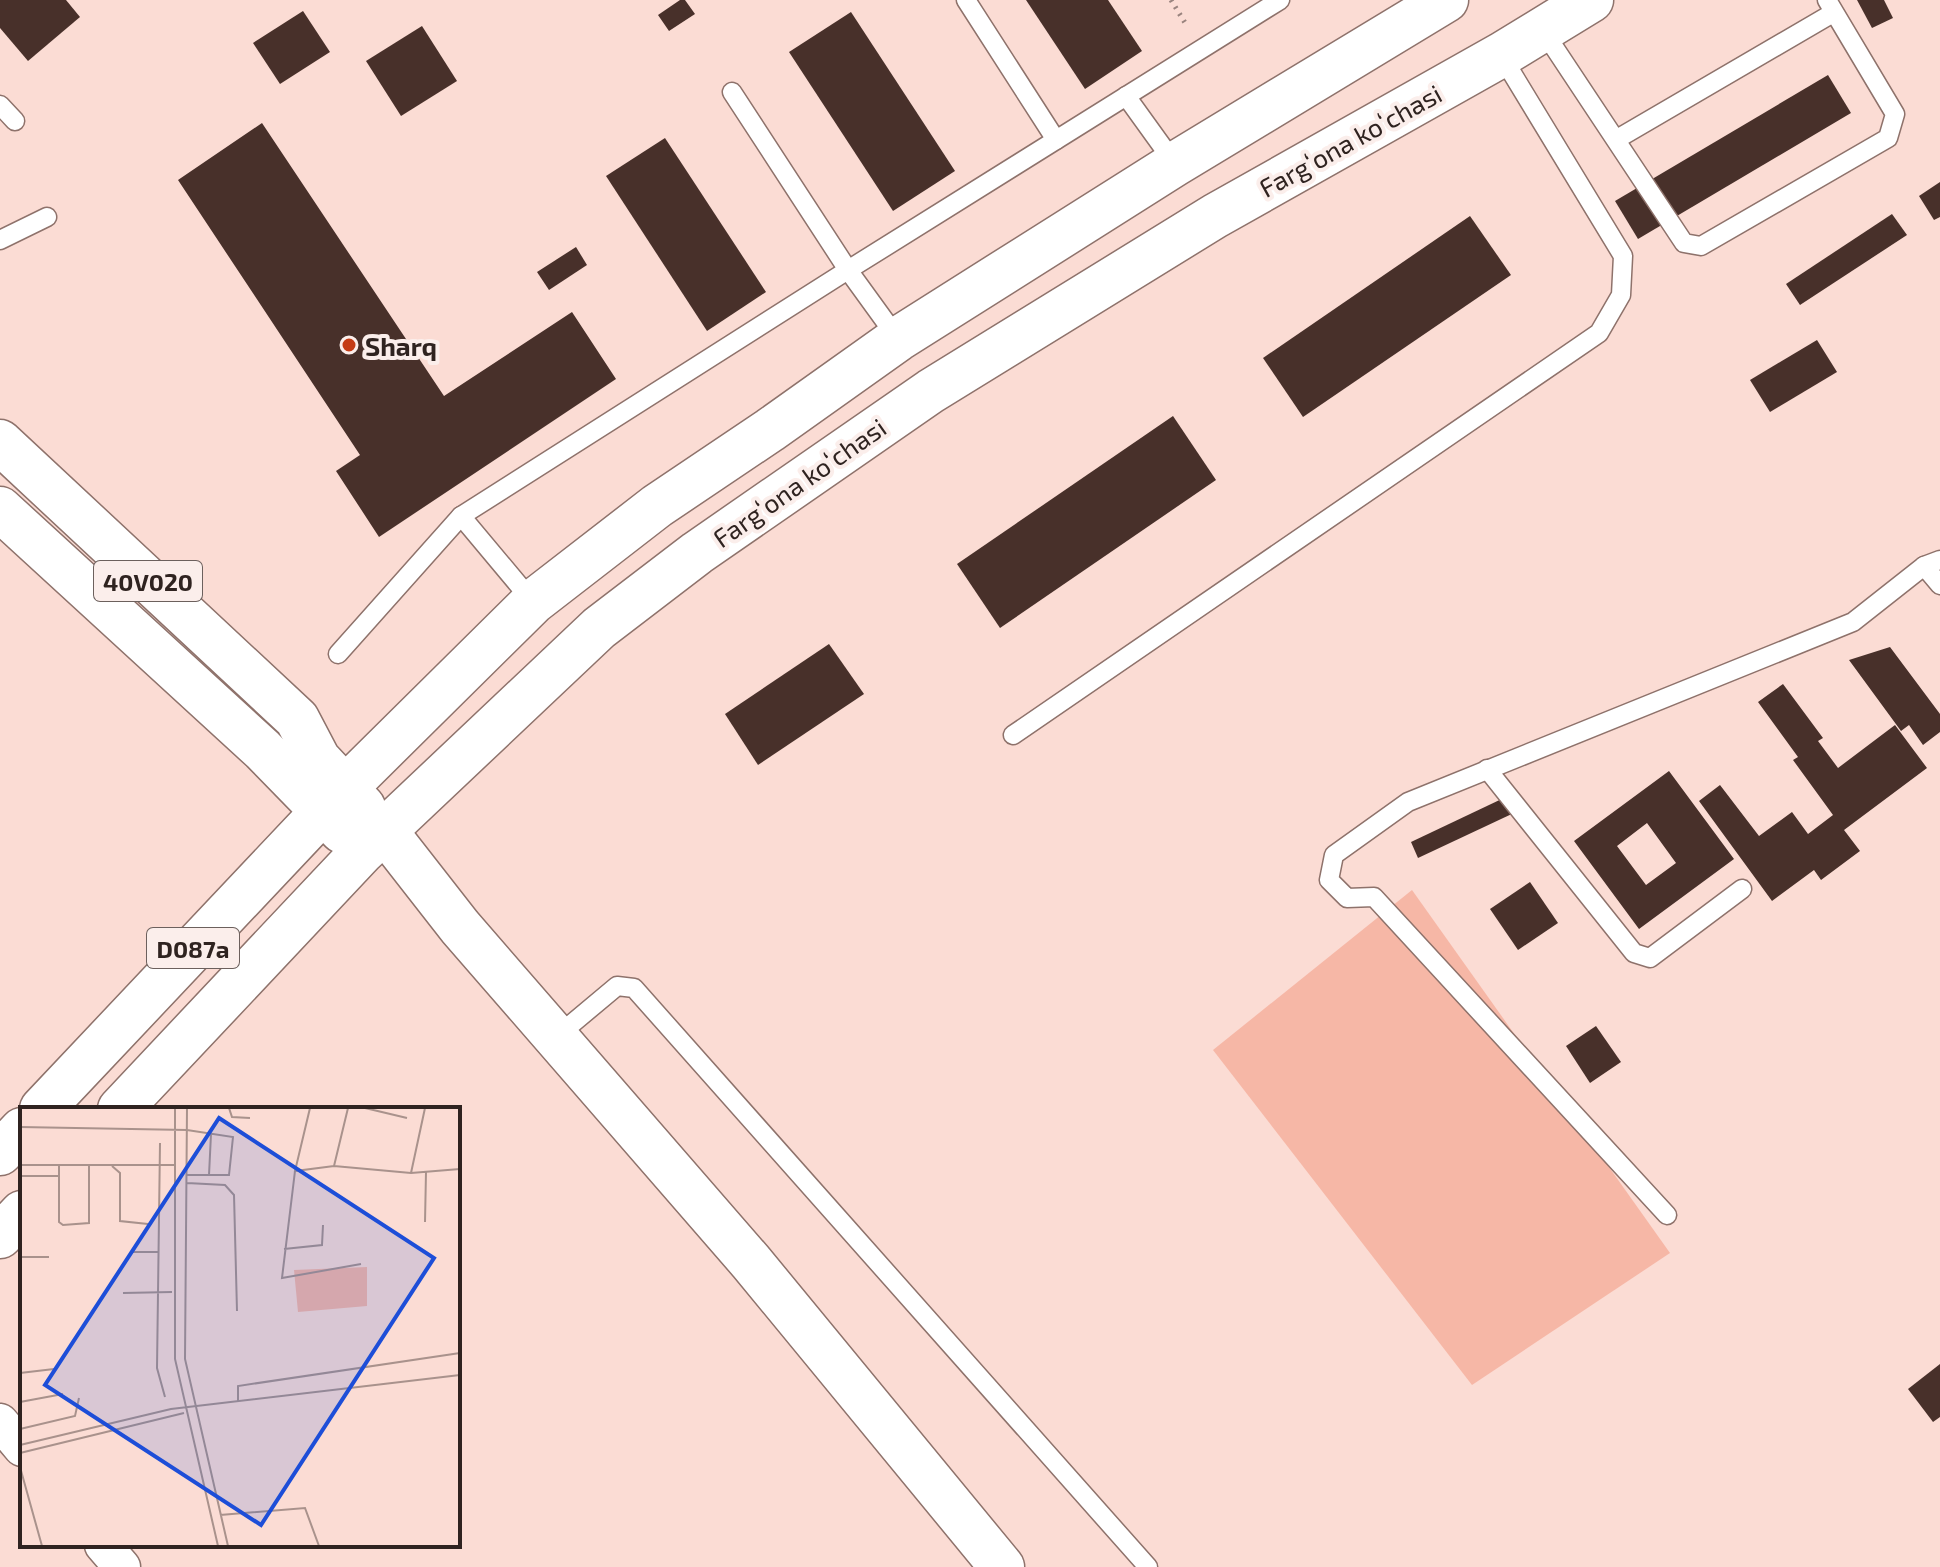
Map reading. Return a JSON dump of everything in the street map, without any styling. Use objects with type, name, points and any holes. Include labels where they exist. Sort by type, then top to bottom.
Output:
[{"type":"main road","points":[[334,799],[533,602],[657,506],[898,339],[1175,164],[1446,0]]},
{"type":"main road","name":"Fargʻona koʻchasi","points":[[122,1107],[374,842],[599,628],[697,553],[931,391],[1215,216],[1501,55],[1591,0]]},
{"type":"main road","name":"40V020","points":[[0,442],[297,719],[334,799]]},
{"type":"main road","name":"40V020","points":[[0,509],[263,750],[334,799],[374,842]]},
{"type":"main road","name":"D087a","points":[[44,1107],[334,799]]},
{"type":"main road","points":[[374,842],[460,927],[751,1262],[1002,1567]]},
{"type":"main road","points":[[0,1153],[20,1132]]},
{"type":"main road","points":[[0,1236],[20,1215]]},
{"type":"street","points":[[0,1422],[20,1446]]},
{"type":"street","points":[[105,1547],[122,1567]]},
{"type":"lane","points":[[966,0],[1056,140]]},
{"type":"lane","points":[[338,654],[461,516],[1280,0]]},
{"type":"lane","points":[[1542,29],[1684,243],[1701,246],[1888,138],[1895,114],[1830,6],[1617,139]]},
{"type":"lane","points":[[1013,735],[1599,333],[1621,295],[1623,256],[1501,55]]},
{"type":"lane","points":[[732,92],[848,270],[898,339]]},
{"type":"lane","points":[[1126,96],[1175,164]]},
{"type":"lane","points":[[0,105],[15,121]]},
{"type":"lane","points":[[0,240],[47,217]]},
{"type":"lane","points":[[461,516],[533,602]]},
{"type":"lane","points":[[1667,1215],[1374,897],[1347,898],[1329,880],[1334,855],[1408,802],[1853,622],[1932,563],[1940,585]]},
{"type":"lane","points":[[1487,769],[1634,953],[1650,958],[1742,889]]},
{"type":"lane","points":[[556,1037],[617,986],[634,988],[1148,1567]]},
{"type":"shaded area","points":[[1412,890],[1670,1253],[1472,1385],[1213,1050]]},
{"type":"building","points":[[0,0],[66,0],[80,17],[28,61],[0,28]]},
{"type":"building","points":[[680,0],[685,0],[695,14],[669,31],[658,15]]},
{"type":"building","points":[[1026,0],[1108,0],[1142,51],[1085,89]]},
{"type":"building","points":[[1857,0],[1884,0],[1893,18],[1872,28]]},
{"type":"building","points":[[303,11],[330,52],[280,84],[253,43]]},
{"type":"building","points":[[851,12],[955,171],[893,211],[789,52]]},
{"type":"building","points":[[422,26],[457,81],[401,116],[366,61]]},
{"type":"building","points":[[1828,75],[1851,113],[1638,239],[1615,201]]},
{"type":"building","name":"Sharq","points":[[262,123],[444,396],[572,312],[616,379],[379,537],[336,471],[360,455],[178,180]]},
{"type":"building","points":[[665,138],[766,292],[707,331],[606,176]]},
{"type":"building","points":[[1940,182],[1940,217],[1934,220],[1919,196]]},
{"type":"building","points":[[1892,214],[1907,235],[1800,305],[1786,284]]},
{"type":"building","points":[[1470,216],[1511,275],[1303,417],[1263,358]]},
{"type":"building","points":[[576,247],[587,265],[549,290],[537,272]]},
{"type":"building","points":[[1817,340],[1837,372],[1770,412],[1750,380]]},
{"type":"building","points":[[1173,416],[1216,480],[1000,628],[957,564]]},
{"type":"building","points":[[829,644],[864,694],[758,765],[725,714]]},
{"type":"building","points":[[1890,647],[1940,714],[1940,732],[1923,745],[1909,725],[1901,731],[1849,660]]},
{"type":"building","points":[[1783,684],[1823,738],[1818,741],[1838,768],[1895,725],[1927,768],[1844,830],[1860,851],[1821,880],[1814,870],[1772,901],[1699,801],[1720,785],[1759,836],[1792,812],[1808,834],[1833,815],[1793,760],[1798,757],[1758,702]]},
{"type":"building","points":[[1669,771],[1734,859],[1639,929],[1574,841]],"holes":[[[1647,823],[1676,863],[1646,885],[1617,846]]]},
{"type":"building","points":[[1508,796],[1516,812],[1418,858],[1411,842]]},
{"type":"building","points":[[1530,882],[1558,923],[1518,950],[1490,909]]},
{"type":"building","points":[[1596,1026],[1621,1062],[1590,1083],[1566,1046]]},
{"type":"building","points":[[1940,1364],[1940,1417],[1933,1422],[1908,1389]]},
{"type":"place","name":"Sharq","points":[[349,345]]}]
